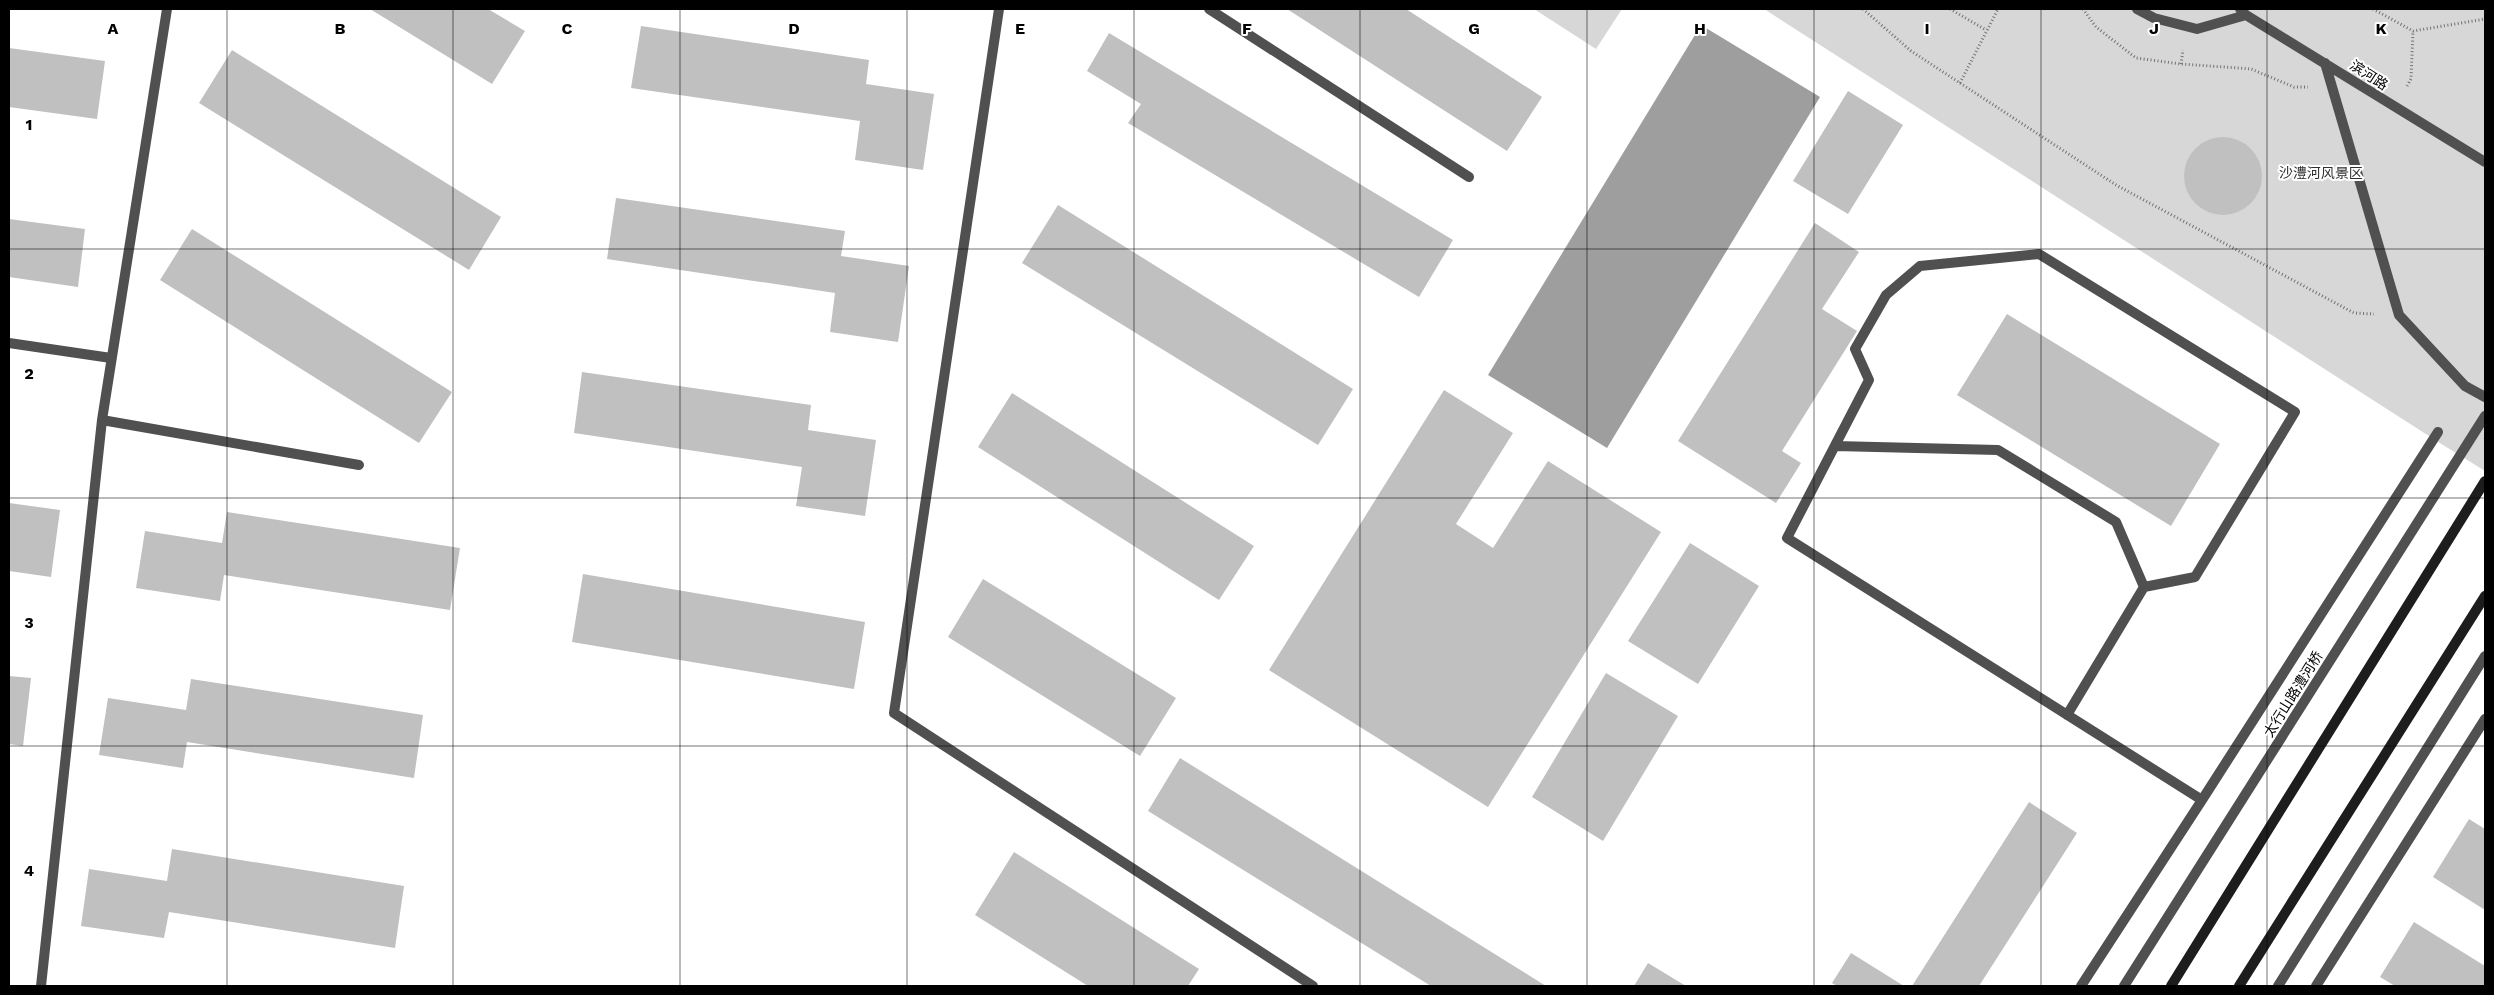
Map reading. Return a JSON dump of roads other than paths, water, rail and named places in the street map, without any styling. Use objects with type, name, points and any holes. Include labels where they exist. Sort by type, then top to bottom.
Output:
[{"type":"main road","points":[[2171,986],[2485,481]]},
{"type":"main road","points":[[2239,986],[2485,596]]},
{"type":"street","points":[[41,986],[102,420],[166,9]]},
{"type":"street","points":[[1000,9],[894,713],[1313,986]]},
{"type":"street","points":[[1209,9],[1469,177]]},
{"type":"street","points":[[2137,9],[2154,18],[2197,29],[2243,12]]},
{"type":"street","name":"滨河路","points":[[2243,12],[2325,62],[2395,108],[2485,162]]},
{"type":"street","points":[[2325,62],[2399,315],[2465,386],[2485,398]]},
{"type":"street","points":[[2067,715],[2144,587],[2195,577],[2294,412],[2039,254],[1920,266],[1886,295],[1855,349],[1869,380],[1787,538],[2067,715],[2202,800]]},
{"type":"street","points":[[9,342],[111,358]]},
{"type":"street","name":"太行山路澧河桥","points":[[2124,986],[2485,416]]},
{"type":"street","points":[[102,420],[359,465]]},
{"type":"street","points":[[2081,986],[2438,432]]},
{"type":"street","points":[[1835,446],[1998,450],[2116,522],[2144,587]]},
{"type":"street","points":[[2278,986],[2485,656]]},
{"type":"street","points":[[2316,986],[2485,719]]},
{"type":"park label","name":"沙澧河风景区","points":[[2321,173]]}]
